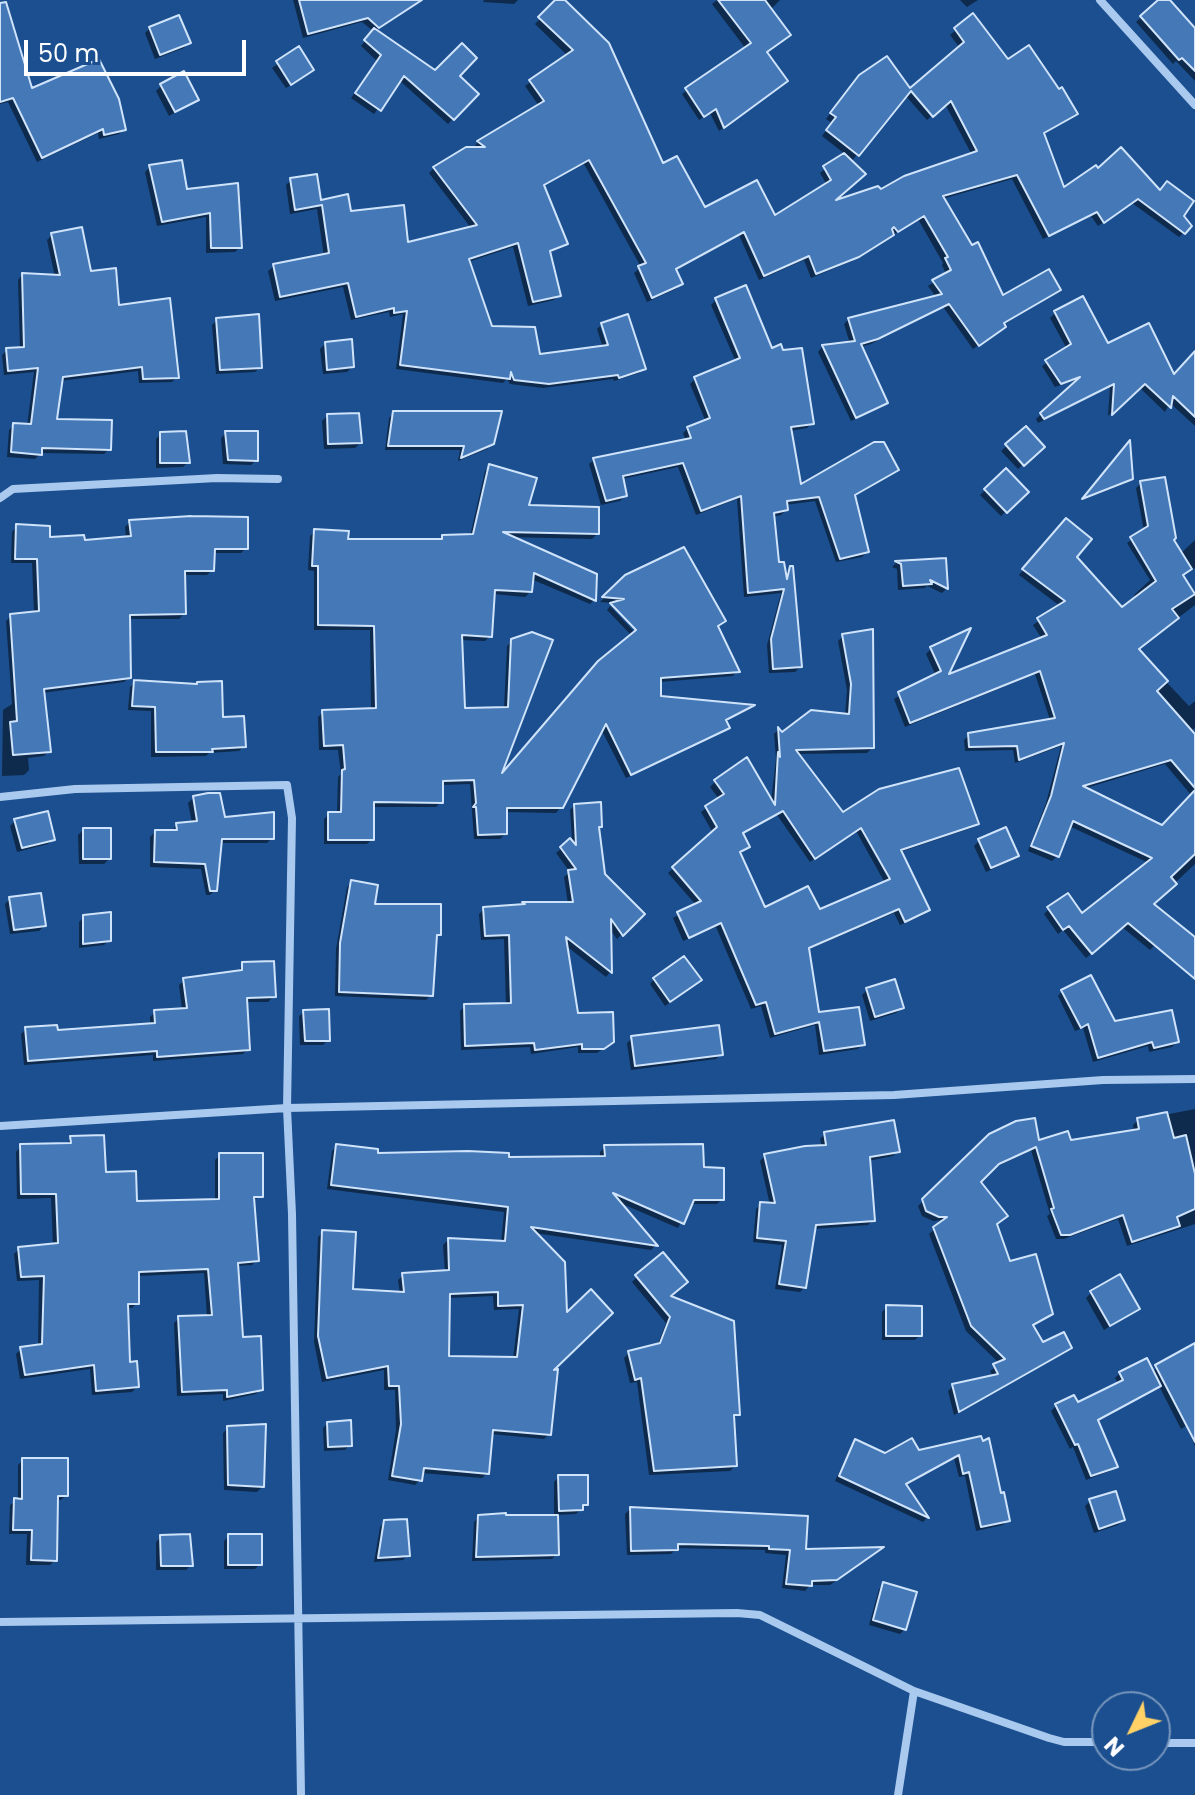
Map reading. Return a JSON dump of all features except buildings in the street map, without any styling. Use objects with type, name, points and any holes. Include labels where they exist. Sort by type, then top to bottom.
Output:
[{"type":"street","points":[[1100,0],[1195,105]]},
{"type":"street","points":[[0,498],[13,489],[217,478],[278,479]]},
{"type":"street","points":[[0,797],[75,789],[287,785],[292,818],[287,1108],[292,1214],[301,1795]]},
{"type":"street","points":[[0,1126],[287,1108],[894,1095],[1103,1080],[1195,1079]]},
{"type":"street","points":[[0,1622],[760,1615],[914,1691],[1049,1738],[1064,1742],[1091,1742]]},
{"type":"street","points":[[898,1795],[914,1691]]},
{"type":"street","points":[[1171,1743],[1195,1743]]}]
